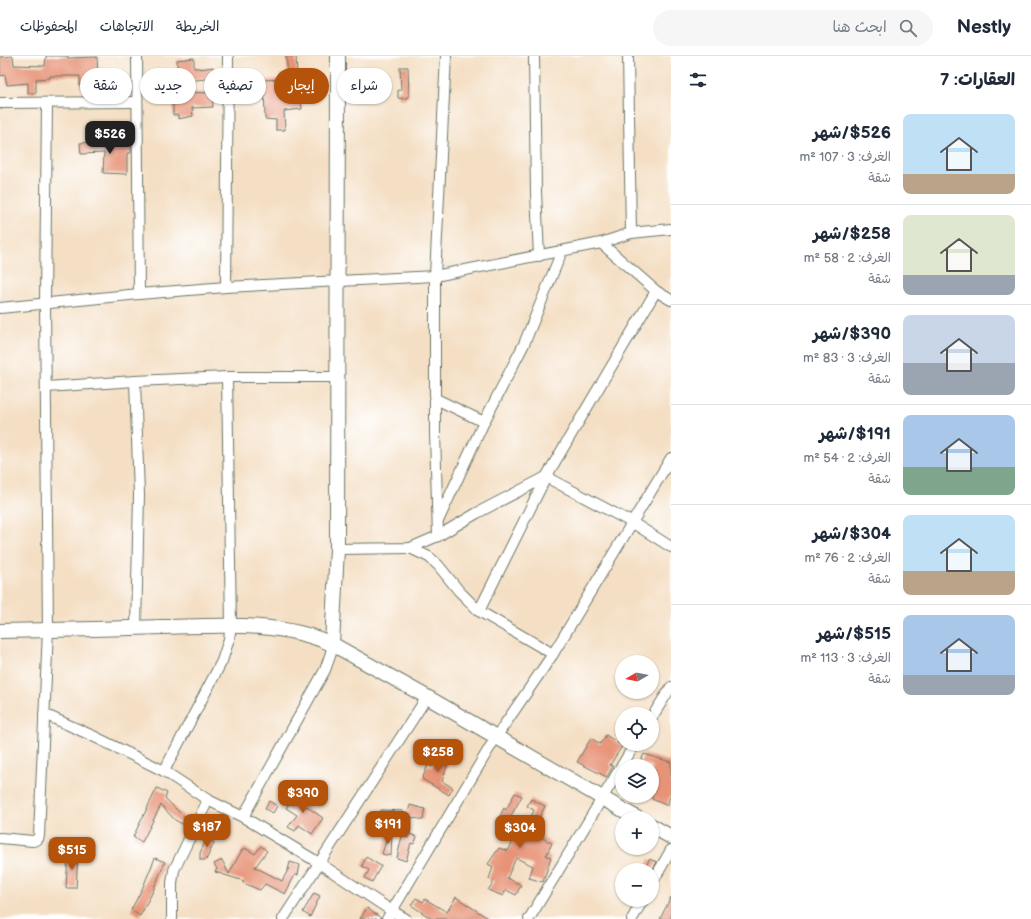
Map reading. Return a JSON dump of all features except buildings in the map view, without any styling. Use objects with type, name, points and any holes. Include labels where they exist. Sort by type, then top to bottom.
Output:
[{"type":"main road","points":[[332,644],[338,549],[338,56]]},
{"type":"main road","points":[[0,631],[231,625],[282,630],[317,637],[427,697],[625,811]]},
{"type":"main road","points":[[659,830],[671,837]]},
{"type":"street","points":[[137,56],[139,294]]},
{"type":"street","points":[[226,287],[228,56]]},
{"type":"street","points":[[438,536],[435,433],[435,276],[446,56]]},
{"type":"street","points":[[534,56],[536,192],[539,256]]},
{"type":"street","points":[[628,56],[631,233]]},
{"type":"street","points":[[0,103],[47,104],[137,102]]},
{"type":"street","points":[[0,838],[30,841],[36,840],[39,837],[48,630],[45,304],[47,104]]},
{"type":"street","points":[[0,308],[226,287],[435,276],[601,243],[631,233],[671,229]]},
{"type":"street","points":[[601,243],[656,291],[671,300]]},
{"type":"street","points":[[437,522],[484,422],[524,344],[562,251]]},
{"type":"street","points":[[480,611],[546,477],[656,291]]},
{"type":"street","points":[[46,387],[227,377],[338,377]]},
{"type":"street","points":[[164,771],[222,661],[229,639],[231,625],[227,377]]},
{"type":"street","points":[[135,381],[139,495],[136,628]]},
{"type":"street","points":[[436,399],[484,422]]},
{"type":"street","points":[[390,915],[496,737],[553,654],[671,458]]},
{"type":"street","points":[[546,477],[633,522],[671,547]]},
{"type":"street","points":[[338,549],[410,548],[438,536],[477,513],[546,477]]},
{"type":"street","points":[[410,548],[438,565],[460,591],[480,611],[553,654]]},
{"type":"street","points":[[243,817],[325,670],[331,653],[332,644]]},
{"type":"street","points":[[658,707],[671,687]]},
{"type":"street","points":[[283,919],[427,697]]},
{"type":"street","points":[[44,714],[164,771],[208,800],[243,817],[319,863],[390,915],[406,919]]},
{"type":"street","points":[[529,919],[631,751]]},
{"type":"street","points":[[172,919],[172,883],[174,870],[208,800]]},
{"type":"street","points":[[659,871],[671,850]]},
{"type":"street","points":[[632,919],[638,907]]}]
